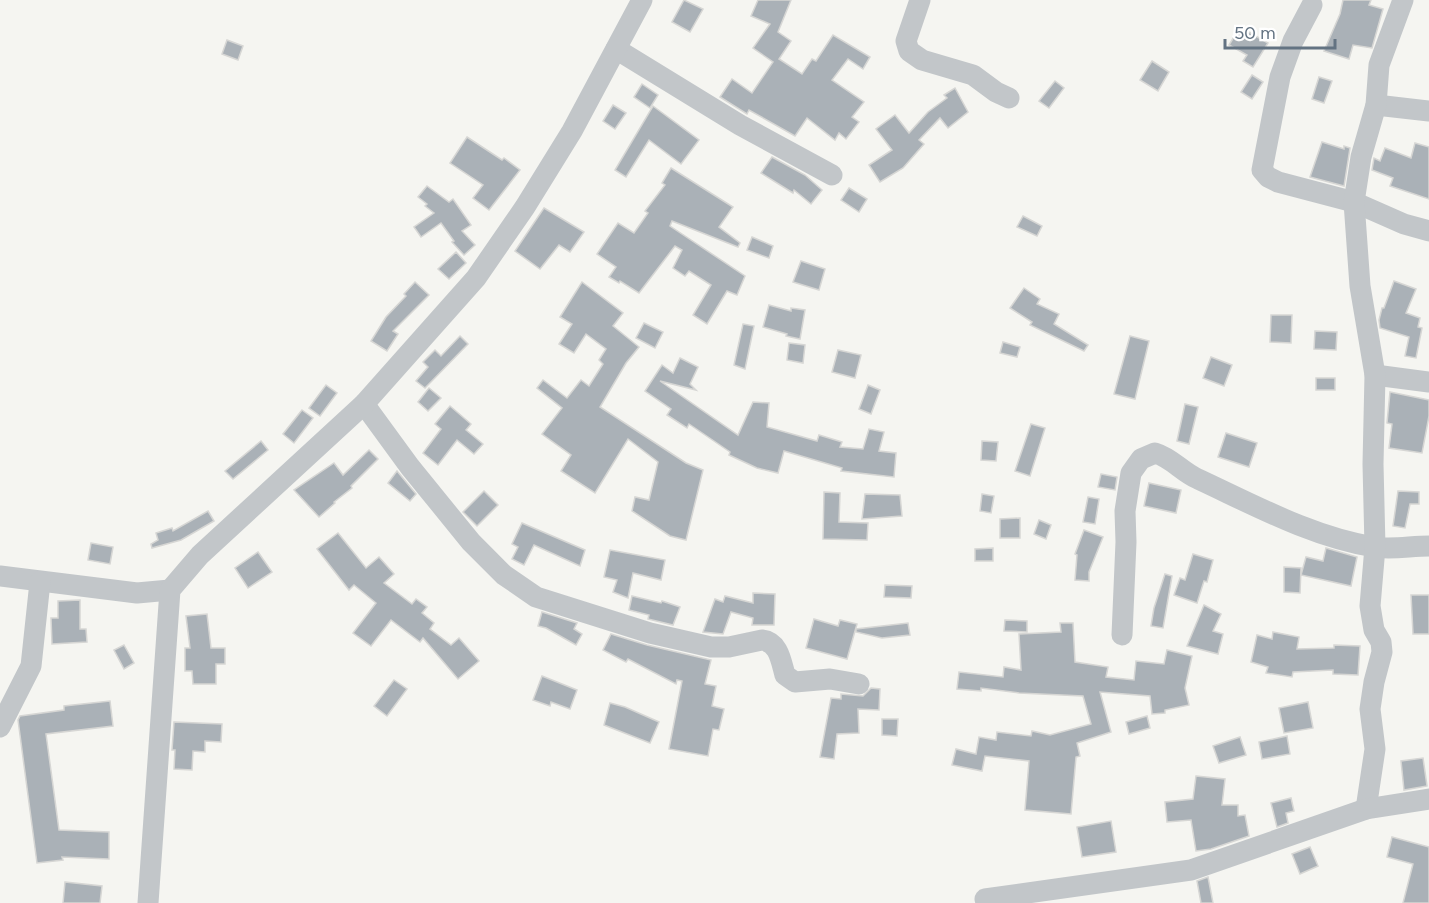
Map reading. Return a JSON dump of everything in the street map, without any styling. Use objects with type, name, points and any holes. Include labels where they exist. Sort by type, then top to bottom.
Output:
[{"type":"street","points":[[148,903],[170,590],[200,555],[364,404],[476,278],[573,131],[642,0]]},
{"type":"street","points":[[920,0],[907,36],[909,51],[922,60],[973,75],[996,93],[1009,98]]},
{"type":"street","points":[[1366,809],[1375,749],[1370,709],[1382,652],[1381,642],[1374,630],[1370,606],[1375,547],[1373,464],[1375,375],[1360,286],[1354,202],[1361,157],[1376,105],[1379,64],[1403,0]]},
{"type":"street","points":[[1312,5],[1293,41],[1280,77],[1262,170],[1268,177],[1278,182],[1354,202],[1404,224],[1429,231]]},
{"type":"street","points":[[616,49],[740,125],[832,175]]},
{"type":"street","points":[[1376,105],[1429,111]]},
{"type":"street","points":[[1375,375],[1429,382]]},
{"type":"street","points":[[364,404],[410,467],[471,542],[504,575],[536,597],[650,633],[711,647],[729,647],[767,640],[773,643],[780,654],[785,675],[795,682],[830,679],[859,684]]},
{"type":"street","points":[[1122,635],[1125,511],[1131,474],[1142,459],[1155,453],[1166,456],[1190,475],[1268,512],[1324,534],[1375,547],[1429,546]]},
{"type":"street","points":[[0,576],[137,593],[170,590]]},
{"type":"street","points":[[0,727],[31,666],[40,582]]},
{"type":"street","points":[[985,899],[1191,870],[1366,809],[1426,803]]},
{"type":"building","points":[[684,0],[703,9],[690,32],[672,22]]},
{"type":"building","points":[[758,0],[791,0],[778,32],[791,41],[779,59],[802,74],[812,59],[816,61],[833,35],[870,57],[863,69],[848,59],[832,80],[864,102],[852,117],[859,122],[846,139],[839,133],[835,140],[807,118],[795,136],[749,110],[747,114],[720,97],[732,79],[752,93],[773,62],[753,48],[770,24],[751,16]]},
{"type":"building","points":[[1343,0],[1371,0],[1369,5],[1383,9],[1372,48],[1353,45],[1349,59],[1324,51],[1340,14]]},
{"type":"building","points":[[1240,27],[1268,43],[1253,67],[1243,61],[1247,55],[1229,45]]},
{"type":"building","points":[[227,40],[243,46],[238,60],[222,54]]},
{"type":"building","points":[[1152,61],[1169,72],[1158,91],[1140,80]]},
{"type":"building","points":[[1252,75],[1263,82],[1252,99],[1241,92]]},
{"type":"building","points":[[1319,77],[1332,81],[1324,103],[1312,99]]},
{"type":"building","points":[[1055,81],[1064,88],[1049,108],[1039,101]]},
{"type":"building","points":[[642,84],[658,95],[650,108],[634,97]]},
{"type":"building","points":[[955,88],[968,112],[948,128],[940,118],[919,140],[924,144],[903,168],[880,182],[869,165],[892,150],[876,129],[895,115],[909,133],[928,112],[947,98],[944,95]]},
{"type":"building","points":[[613,105],[626,113],[615,129],[603,121]]},
{"type":"building","points":[[653,106],[699,140],[681,164],[649,140],[626,177],[615,170]]},
{"type":"building","points":[[467,137],[520,170],[489,210],[473,198],[483,185],[450,163]]},
{"type":"building","points":[[1322,142],[1344,149],[1344,146],[1350,148],[1344,186],[1310,177]]},
{"type":"building","points":[[1415,143],[1429,147],[1429,199],[1390,186],[1393,178],[1372,170],[1374,158],[1380,161],[1385,148],[1411,158]]},
{"type":"building","points":[[772,157],[805,175],[822,190],[811,204],[794,190],[793,193],[761,173]]},
{"type":"building","points":[[671,168],[733,207],[719,227],[740,243],[738,247],[672,221],[670,226],[745,276],[737,295],[727,291],[707,324],[693,315],[711,285],[689,271],[685,276],[673,268],[682,250],[675,246],[639,293],[609,277],[616,267],[597,254],[618,223],[634,233],[648,213],[645,211],[665,185],[662,183]]},
{"type":"building","points":[[427,186],[449,202],[453,199],[471,225],[462,231],[475,245],[464,255],[452,242],[454,241],[441,223],[421,237],[414,227],[434,213],[418,197]]},
{"type":"building","points":[[849,188],[867,199],[859,212],[841,200]]},
{"type":"building","points":[[544,208],[584,232],[570,252],[559,245],[540,269],[515,251]]},
{"type":"building","points":[[1023,216],[1042,226],[1037,236],[1017,227]]},
{"type":"building","points":[[752,237],[773,246],[769,258],[747,250]]},
{"type":"building","points":[[456,252],[466,263],[449,279],[438,269]]},
{"type":"building","points":[[801,261],[825,269],[819,290],[793,282]]},
{"type":"building","points":[[1394,281],[1416,289],[1406,313],[1420,318],[1418,327],[1422,328],[1416,358],[1405,356],[1409,337],[1380,328],[1382,308],[1384,308]]},
{"type":"building","points":[[415,282],[429,295],[393,331],[398,334],[387,351],[371,341],[386,317],[406,296],[404,294]]},
{"type":"building","points":[[582,282],[623,313],[613,326],[639,347],[626,363],[600,407],[686,463],[703,470],[686,540],[670,536],[632,511],[635,497],[649,500],[658,462],[628,439],[595,493],[561,471],[571,455],[542,434],[562,408],[537,388],[543,380],[567,398],[581,380],[589,386],[603,364],[599,360],[606,349],[586,334],[574,353],[559,344],[572,324],[560,317]]},
{"type":"building","points":[[1024,288],[1040,299],[1037,304],[1059,314],[1054,324],[1088,345],[1084,351],[1030,325],[1032,322],[1010,308]]},
{"type":"building","points":[[769,305],[791,311],[791,308],[805,310],[800,339],[763,327]]},
{"type":"building","points":[[1271,315],[1292,315],[1291,343],[1270,342]]},
{"type":"building","points":[[644,323],[663,332],[655,348],[636,338]]},
{"type":"building","points":[[743,324],[754,326],[745,369],[734,365]]},
{"type":"building","points":[[1315,331],[1337,332],[1336,350],[1314,349]]},
{"type":"building","points":[[460,336],[468,344],[425,388],[416,381],[428,367],[423,362],[435,350],[441,356]]},
{"type":"building","points":[[1130,336],[1149,341],[1135,399],[1114,394]]},
{"type":"building","points":[[1003,342],[1020,347],[1017,357],[1000,353]]},
{"type":"building","points":[[789,343],[805,345],[803,363],[787,360]]},
{"type":"building","points":[[838,350],[861,355],[855,378],[832,372]]},
{"type":"building","points":[[1211,357],[1232,365],[1224,386],[1203,378]]},
{"type":"building","points":[[680,358],[698,367],[690,384],[696,390],[660,381],[738,435],[753,402],[769,403],[767,427],[817,441],[819,435],[842,442],[840,447],[863,449],[869,429],[884,432],[879,451],[896,453],[894,477],[841,471],[842,468],[784,451],[778,473],[757,468],[729,455],[730,452],[689,424],[687,428],[667,415],[671,409],[645,391],[662,365],[673,373]]},
{"type":"building","points":[[1316,378],[1335,378],[1335,390],[1316,390]]},
{"type":"building","points":[[326,385],[337,393],[320,416],[309,408]]},
{"type":"building","points":[[868,385],[880,390],[871,414],[859,409]]},
{"type":"building","points":[[429,388],[441,398],[428,411],[418,402]]},
{"type":"building","points":[[1390,392],[1429,400],[1429,416],[1422,453],[1389,448],[1392,424],[1387,423]]},
{"type":"building","points":[[1185,404],[1198,407],[1189,444],[1177,441]]},
{"type":"building","points":[[450,406],[471,424],[466,430],[483,444],[474,454],[457,440],[438,465],[423,453],[441,429],[435,424]]},
{"type":"building","points":[[302,410],[313,418],[294,443],[283,434]]},
{"type":"building","points":[[1031,424],[1045,428],[1030,476],[1015,471]]},
{"type":"building","points":[[1226,433],[1257,443],[1249,467],[1218,457]]},
{"type":"building","points":[[261,441],[268,450],[233,479],[225,471]]},
{"type":"building","points":[[982,441],[998,442],[996,461],[981,460]]},
{"type":"building","points":[[369,450],[378,459],[351,486],[352,488],[319,517],[294,490],[334,463],[343,475]]},
{"type":"building","points":[[397,471],[416,494],[410,501],[388,483]]},
{"type":"building","points":[[1101,474],[1117,477],[1115,490],[1098,487]]},
{"type":"building","points":[[1149,483],[1181,490],[1176,513],[1144,506]]},
{"type":"building","points":[[484,491],[498,505],[477,526],[463,512]]},
{"type":"building","points":[[1398,491],[1419,492],[1419,504],[1410,504],[1405,528],[1393,526]]},
{"type":"building","points":[[824,492],[840,493],[839,522],[868,523],[867,540],[823,539]]},
{"type":"building","points":[[865,494],[900,495],[902,516],[862,519]]},
{"type":"building","points":[[982,494],[994,496],[991,513],[980,511]]},
{"type":"building","points":[[1088,497],[1099,499],[1095,524],[1083,522]]},
{"type":"building","points":[[208,511],[214,521],[181,540],[152,548],[151,544],[158,540],[156,533],[172,528],[173,531]]},
{"type":"building","points":[[1020,518],[1020,538],[1000,538],[1000,519]]},
{"type":"building","points":[[1039,520],[1051,525],[1046,539],[1034,534]]},
{"type":"building","points":[[522,523],[585,550],[580,566],[534,545],[524,565],[512,559],[518,547],[512,544]]},
{"type":"building","points":[[1084,530],[1103,537],[1089,572],[1089,581],[1075,580],[1077,555],[1075,554]]},
{"type":"building","points":[[338,533],[366,568],[379,557],[394,574],[384,583],[412,604],[416,599],[427,607],[422,613],[434,623],[430,629],[451,645],[459,638],[479,661],[458,679],[423,638],[420,642],[391,620],[371,646],[353,633],[376,603],[354,585],[349,590],[317,549]]},
{"type":"building","points":[[91,543],[113,547],[110,564],[88,560]]},
{"type":"building","points":[[993,548],[993,561],[975,561],[975,549]]},
{"type":"building","points":[[1326,548],[1357,557],[1351,586],[1301,575],[1306,557],[1323,561]]},
{"type":"building","points":[[610,550],[665,560],[661,580],[633,573],[628,598],[613,592],[617,580],[604,577]]},
{"type":"building","points":[[258,552],[272,572],[248,588],[235,568]]},
{"type":"building","points":[[1193,554],[1213,560],[1207,582],[1204,581],[1197,603],[1174,595],[1180,578],[1185,580]]},
{"type":"building","points":[[1284,567],[1301,568],[1300,593],[1284,592]]},
{"type":"building","points":[[1165,574],[1172,576],[1163,628],[1151,626]]},
{"type":"building","points":[[885,585],[912,586],[911,598],[884,597]]},
{"type":"building","points":[[753,593],[775,594],[774,625],[752,625],[753,618],[731,612],[723,634],[703,632],[715,599],[723,602],[725,596],[753,603]]},
{"type":"building","points":[[1411,595],[1429,595],[1429,634],[1413,634]]},
{"type":"building","points":[[632,596],[661,603],[662,601],[680,607],[673,625],[648,619],[649,615],[629,610]]},
{"type":"building","points":[[80,600],[80,629],[86,629],[87,642],[52,644],[51,618],[58,618],[58,601]]},
{"type":"building","points":[[1204,605],[1221,614],[1213,631],[1223,634],[1218,654],[1187,646]]},
{"type":"building","points":[[542,612],[577,623],[574,629],[582,634],[576,645],[538,626]]},
{"type":"building","points":[[207,614],[211,648],[225,648],[225,664],[216,664],[216,684],[193,684],[192,671],[185,671],[185,648],[190,648],[186,616]]},
{"type":"building","points":[[814,619],[838,626],[840,620],[857,624],[847,659],[806,648]]},
{"type":"building","points":[[1005,620],[1027,621],[1027,632],[1004,631]]},
{"type":"building","points":[[908,623],[910,635],[882,638],[856,632],[856,629]]},
{"type":"building","points":[[1060,623],[1073,623],[1075,662],[1108,667],[1106,677],[1134,680],[1136,661],[1164,664],[1167,650],[1192,656],[1185,688],[1189,705],[1165,710],[1165,713],[1152,714],[1150,696],[1100,692],[1111,732],[1077,743],[1080,756],[1076,757],[1071,814],[1025,810],[1029,761],[985,756],[982,771],[952,765],[956,749],[976,754],[979,737],[996,740],[997,732],[1031,736],[1032,731],[1050,735],[1091,724],[1083,696],[1019,693],[981,688],[981,691],[957,689],[959,672],[1003,677],[1004,667],[1021,670],[1019,634],[1061,632]]},
{"type":"building","points":[[1273,632],[1299,637],[1297,649],[1334,648],[1334,645],[1360,646],[1358,675],[1333,674],[1333,670],[1293,672],[1292,677],[1266,673],[1268,667],[1251,662],[1257,635],[1272,639]]},
{"type":"building","points":[[611,634],[711,660],[705,684],[716,686],[712,706],[724,709],[719,730],[713,729],[708,756],[669,749],[682,681],[677,680],[676,684],[628,659],[626,662],[603,650]]},
{"type":"building","points":[[124,645],[134,663],[124,669],[114,650]]},
{"type":"building","points":[[542,676],[577,690],[570,709],[551,702],[550,706],[533,700]]},
{"type":"building","points":[[394,680],[407,689],[387,716],[374,706]]},
{"type":"building","points":[[871,688],[880,689],[879,710],[858,709],[859,733],[837,734],[834,759],[820,757],[831,698],[841,699],[841,694],[863,696]]},
{"type":"building","points":[[110,701],[113,726],[46,734],[59,830],[109,832],[109,859],[62,857],[63,860],[37,863],[18,720],[20,716],[64,710],[64,706]]},
{"type":"building","points":[[1308,702],[1313,728],[1284,733],[1279,708]]},
{"type":"building","points":[[610,703],[659,722],[650,743],[604,725]]},
{"type":"building","points":[[1147,716],[1150,728],[1129,734],[1126,722]]},
{"type":"building","points":[[882,719],[898,719],[897,736],[882,735]]},
{"type":"building","points":[[174,722],[222,724],[221,742],[205,741],[205,752],[193,751],[192,770],[174,769],[175,750],[172,750]]},
{"type":"building","points":[[1287,736],[1290,754],[1262,759],[1259,742]]},
{"type":"building","points":[[1240,737],[1246,755],[1219,763],[1213,746]]},
{"type":"building","points":[[1423,758],[1427,786],[1404,790],[1401,761]]},
{"type":"building","points":[[1196,776],[1225,779],[1222,805],[1238,805],[1238,816],[1245,815],[1249,836],[1211,849],[1196,851],[1191,820],[1167,822],[1165,802],[1193,799]]},
{"type":"building","points":[[1291,798],[1294,811],[1286,813],[1288,823],[1277,827],[1271,803]]},
{"type":"building","points":[[1111,821],[1116,852],[1082,857],[1077,827]]},
{"type":"building","points":[[1392,837],[1429,847],[1429,903],[1403,903],[1413,864],[1387,857]]},
{"type":"building","points":[[1310,847],[1318,866],[1300,874],[1292,854]]},
{"type":"building","points":[[1208,877],[1213,903],[1201,903],[1197,881]]},
{"type":"building","points":[[65,882],[102,886],[100,903],[63,903]]}]
